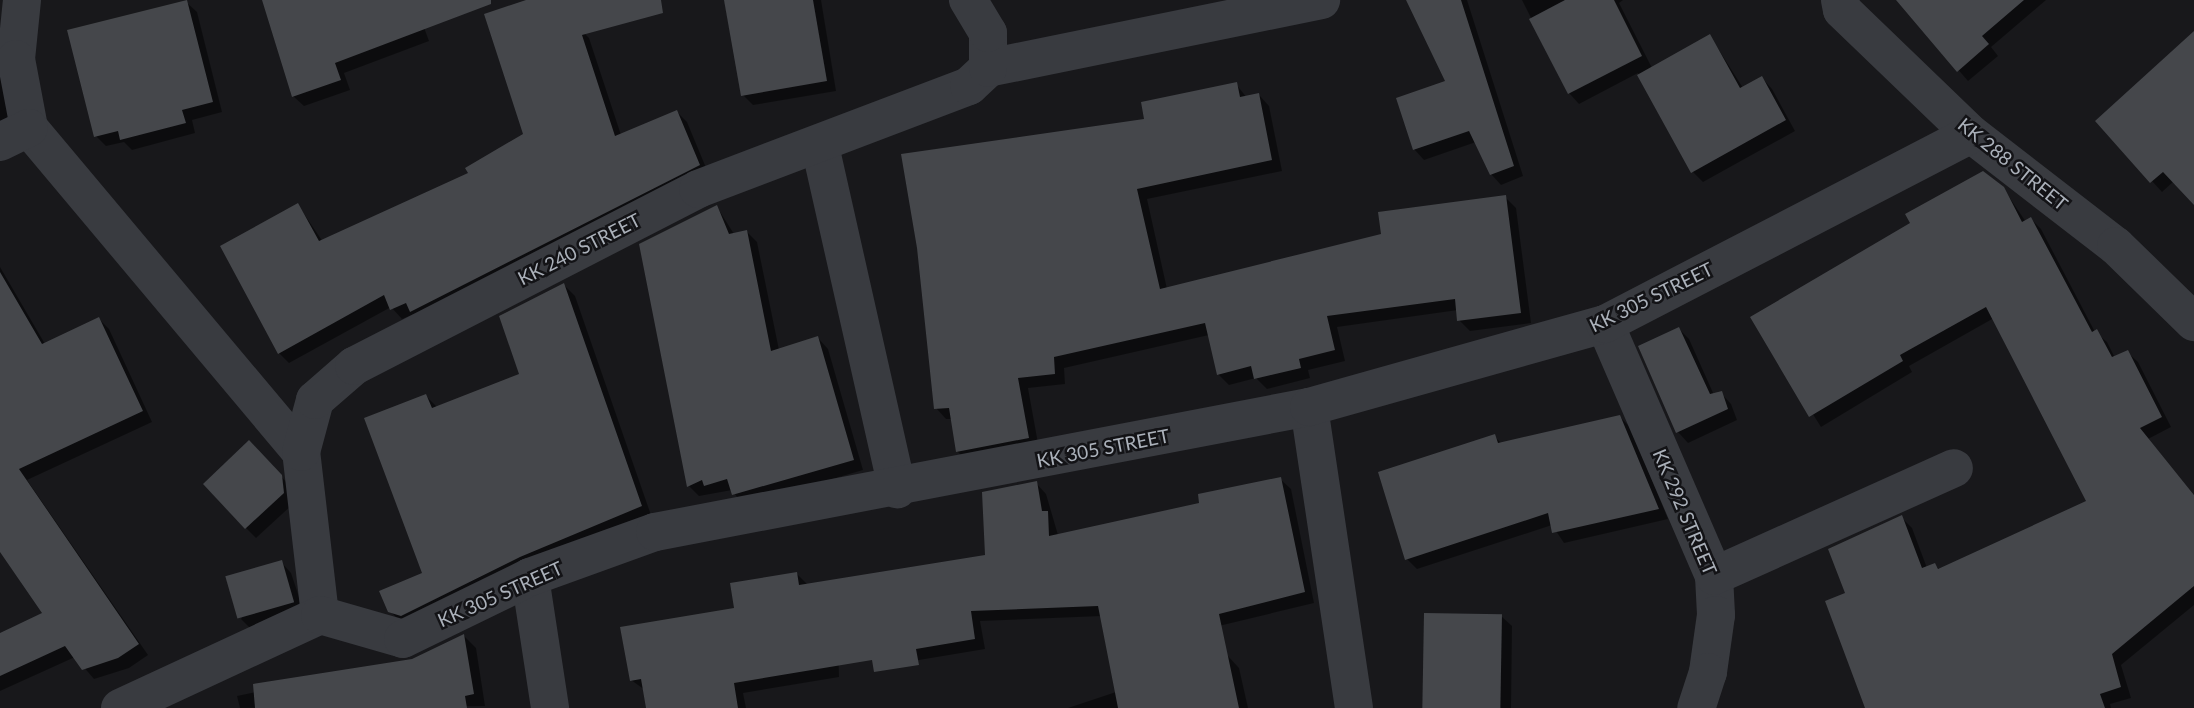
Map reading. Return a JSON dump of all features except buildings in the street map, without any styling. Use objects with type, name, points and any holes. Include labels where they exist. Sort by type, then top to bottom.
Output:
[{"type":"street","points":[[22,0],[16,59],[15,135],[301,452]]},
{"type":"street","points":[[968,0],[988,33],[988,68],[1321,0]]},
{"type":"street","name":"KK 288 STREET","points":[[1840,0],[1842,10],[1971,134],[2116,246],[2194,322]]},
{"type":"street","name":"KK 240 STREET","points":[[320,615],[301,452],[315,400],[354,366],[698,189],[820,146],[969,86],[988,68]]},
{"type":"street","name":"KK 305 STREET","points":[[320,615],[403,639],[530,577],[655,532],[897,489],[1309,407],[1605,324],[1971,134]]},
{"type":"street","points":[[820,146],[897,489]]},
{"type":"street","name":"KK 292 STREET","points":[[1605,324],[1714,576],[1716,615],[1708,672],[1696,708]]},
{"type":"street","points":[[1309,407],[1354,708]]},
{"type":"street","points":[[1714,576],[1954,468]]},
{"type":"street","points":[[530,577],[550,708]]},
{"type":"street","points":[[120,708],[320,615]]}]
